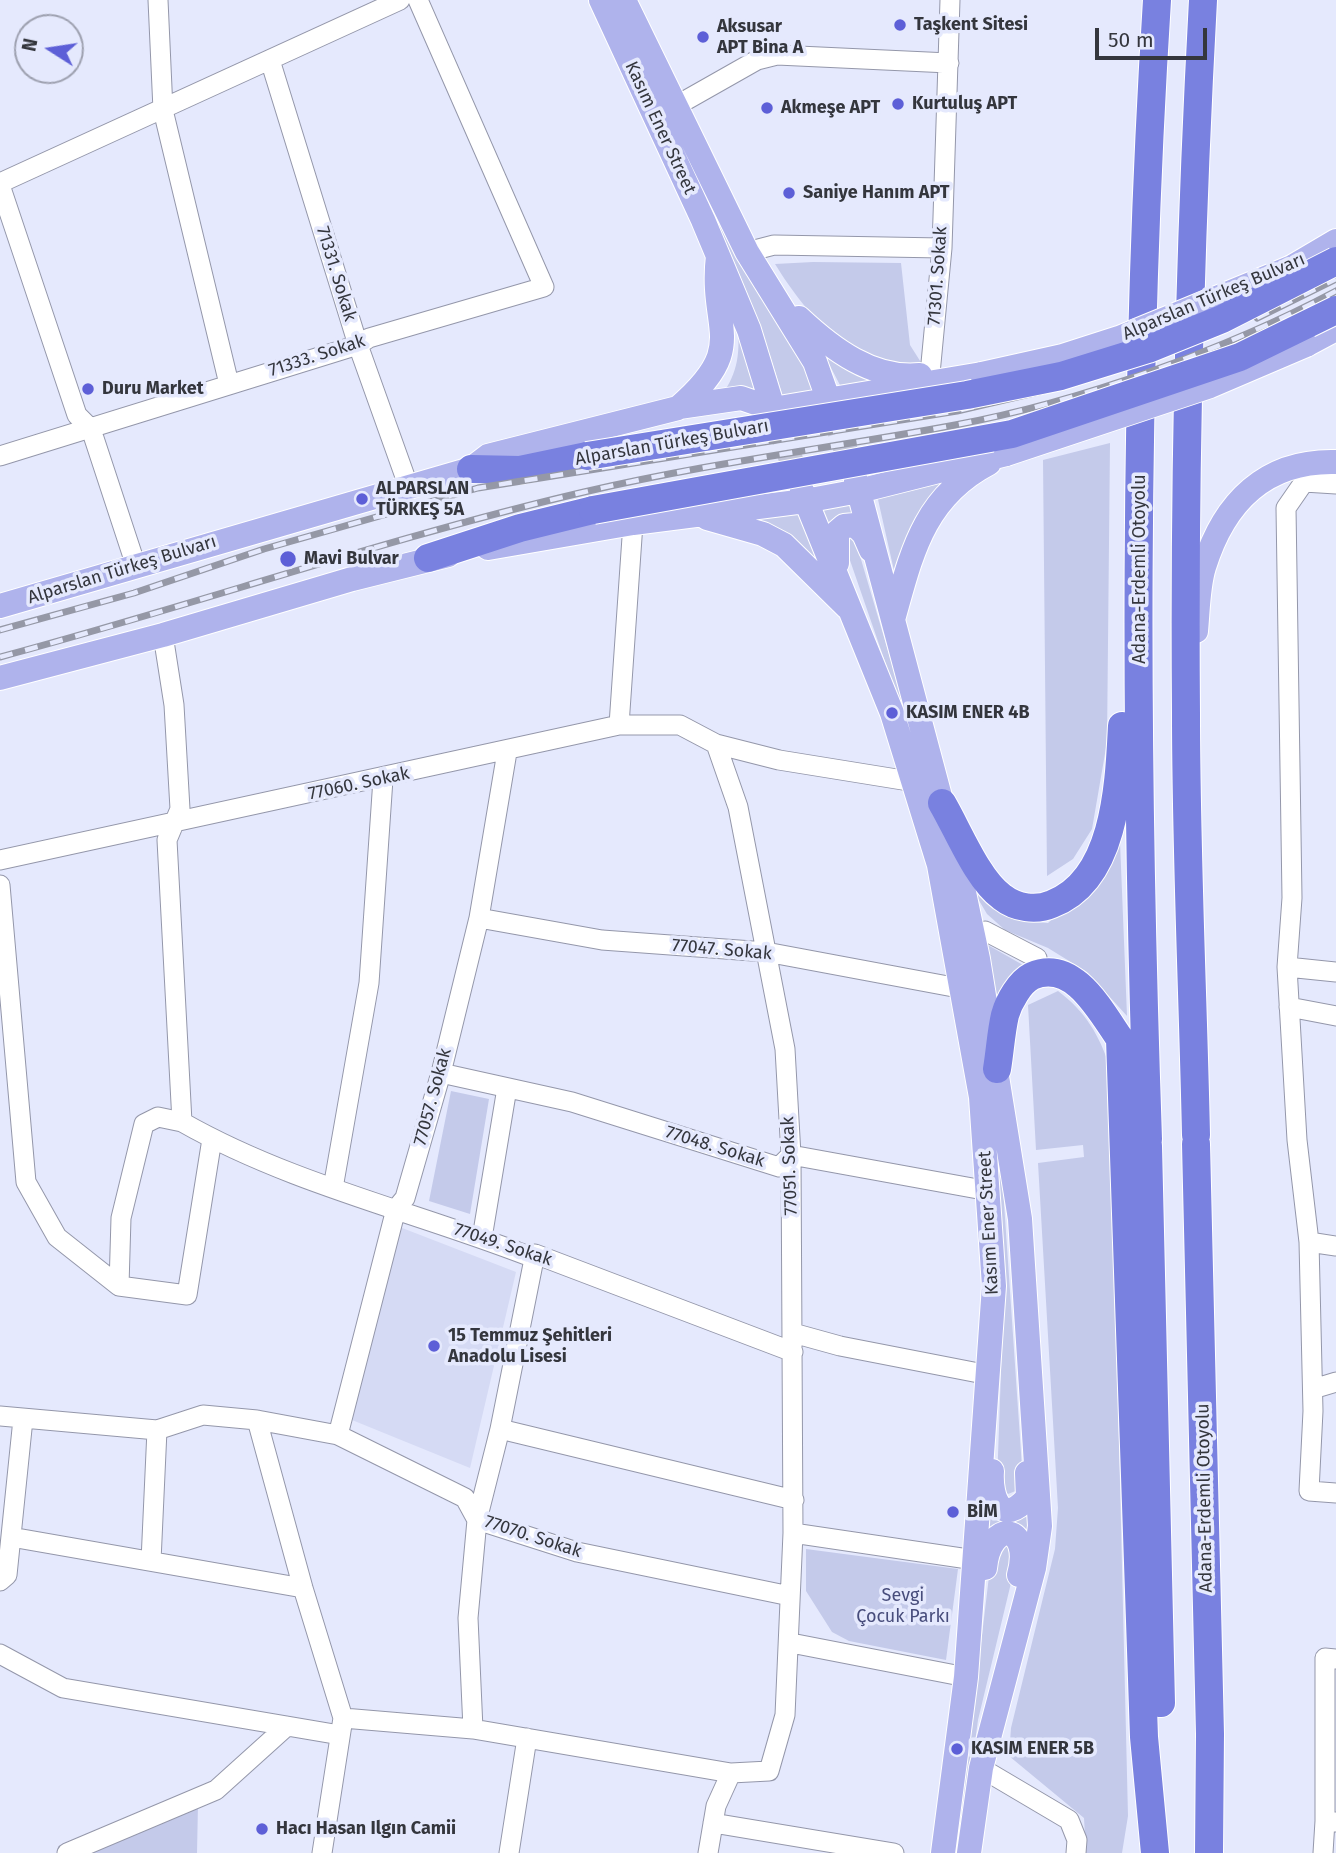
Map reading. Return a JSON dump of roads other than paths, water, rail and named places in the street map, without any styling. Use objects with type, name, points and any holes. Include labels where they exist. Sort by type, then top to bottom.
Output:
[{"type":"highway","name":"Adana-Erdemli Otoyolu","points":[[1157,0],[1147,158],[1140,452],[1139,722],[1159,1518],[1162,1853]]},
{"type":"highway","name":"Adana-Erdemli Otoyolu","points":[[1203,0],[1189,289],[1186,715],[1210,1734],[1209,1853]]},
{"type":"highway","name":"Alparslan Türkeş Bulvarı","points":[[471,469],[520,470],[587,456],[967,395],[1061,376],[1148,349],[1222,319],[1336,261]]},
{"type":"highway","points":[[428,558],[520,528],[593,510],[1012,434],[1240,357],[1336,310]]},
{"type":"highway","points":[[942,803],[986,881],[1002,898],[1023,907],[1044,908],[1065,900],[1087,879],[1103,848],[1120,777],[1121,558],[1140,452]]},
{"type":"highway","points":[[997,1069],[1006,1012],[1023,981],[1045,971],[1058,971],[1077,984],[1098,1006],[1120,1039],[1144,1737],[1154,1853]]},
{"type":"main road","name":"Kasım Ener Street","points":[[601,0],[749,330],[774,414]]},
{"type":"main road","name":"Kasım Ener Street","points":[[624,0],[747,252]]},
{"type":"main road","name":"Alparslan Türkeş Bulvarı","points":[[0,607],[408,485],[471,469],[488,456],[678,408],[741,398],[774,414],[830,406],[930,379],[982,374],[1063,356],[1119,338],[1292,267],[1336,242]]},
{"type":"main road","points":[[747,252],[798,317],[822,341],[879,372],[930,379]]},
{"type":"main road","points":[[747,252],[815,362],[830,406]]},
{"type":"main road","points":[[678,408],[700,389],[717,364],[725,335],[715,277],[718,256]]},
{"type":"main road","points":[[0,678],[163,635],[428,558],[804,496],[1006,454],[1210,386],[1306,345],[1336,329]]},
{"type":"main road","points":[[893,620],[914,543],[929,516],[956,487],[984,466],[1006,454]]},
{"type":"main road","points":[[1186,715],[1203,569],[1221,522],[1247,492],[1271,475],[1313,461],[1336,462]]},
{"type":"main road","points":[[858,486],[882,576]]},
{"type":"main road","name":"Kasım Ener Street","points":[[804,496],[892,713],[915,782],[939,865],[964,989],[981,1097],[994,1286],[966,1677],[943,1853]]},
{"type":"main road","points":[[698,515],[763,534],[784,545],[850,610]]},
{"type":"main road","points":[[837,575],[837,531],[844,526],[855,525],[864,534],[882,576]]},
{"type":"main road","name":"Kasım Ener Street","points":[[882,576],[942,803],[971,926],[1020,1219],[1040,1526],[1034,1568],[981,1768],[969,1853]]},
{"type":"main road","points":[[989,1191],[998,1204],[1002,1291],[991,1481],[993,1499],[999,1506],[1010,1510],[1020,1506],[1028,1497],[1009,1203],[1013,1179]]},
{"type":"main road","points":[[951,1791],[962,1755],[987,1551],[999,1534],[1009,1533],[1019,1539],[1023,1559],[996,1663],[974,1765],[976,1794]]},
{"type":"street","points":[[158,0],[163,110],[229,384]]},
{"type":"street","points":[[136,566],[91,429],[77,415],[0,184],[400,0]]},
{"type":"street","name":"71333. Sokak","points":[[0,456],[358,345],[369,338],[544,287],[418,0]]},
{"type":"street","name":"71301. Sokak","points":[[930,379],[942,248],[950,0]]},
{"type":"street","points":[[674,107],[757,60],[777,55],[948,63]]},
{"type":"street","name":"71331. Sokak","points":[[270,60],[358,345],[408,485]]},
{"type":"street","points":[[747,252],[774,245],[942,248]]},
{"type":"street","points":[[1336,484],[1304,482],[1286,508],[1292,898],[1287,967],[1297,1140],[1309,1242],[1312,1389],[1309,1490],[1336,1493]]},
{"type":"street","points":[[619,725],[633,523]]},
{"type":"street","points":[[119,1286],[121,1218],[144,1124],[159,1117],[182,1122],[167,839],[180,809],[174,705],[163,635]]},
{"type":"street","name":"77060. Sokak","points":[[0,860],[507,752],[619,725],[680,725],[716,744],[779,760],[915,782]]},
{"type":"street","name":"77051. Sokak","points":[[716,744],[738,807],[785,1049],[791,1156],[794,1500],[791,1643],[785,1715],[769,1771],[731,1773]]},
{"type":"street","name":"77057. Sokak","points":[[338,1435],[396,1209],[405,1198],[441,1073],[479,918],[507,752]]},
{"type":"street","points":[[333,1188],[369,983],[383,779]]},
{"type":"street","points":[[0,885],[26,1182],[57,1237],[119,1286],[187,1295],[212,1139]]},
{"type":"street","name":"77047. Sokak","points":[[479,918],[602,940],[766,952],[964,989]]},
{"type":"street","points":[[985,931],[1037,958]]},
{"type":"street","points":[[1287,967],[1336,972]]},
{"type":"street","points":[[1289,1007],[1336,1016]]},
{"type":"street","name":"77048. Sokak","points":[[441,1073],[572,1102],[779,1167],[791,1156],[989,1191]]},
{"type":"street","points":[[482,1238],[508,1088]]},
{"type":"street","name":"77049. Sokak","points":[[182,1122],[212,1139],[333,1188],[793,1343],[840,1346],[989,1375]]},
{"type":"street","points":[[1309,1242],[1336,1246]]},
{"type":"street","points":[[473,1730],[468,1618],[477,1520],[500,1429],[534,1254]]},
{"type":"street","points":[[1312,1389],[1336,1382]]},
{"type":"street","name":"77070. Sokak","points":[[157,1430],[203,1415],[257,1420],[338,1435],[465,1499],[477,1520],[578,1552],[790,1596]]},
{"type":"street","points":[[0,1416],[157,1430],[151,1561]]},
{"type":"street","points":[[0,1581],[7,1575],[23,1419]]},
{"type":"street","points":[[257,1420],[341,1726],[322,1853]]},
{"type":"street","points":[[500,1429],[794,1500]]},
{"type":"street","points":[[793,1533],[975,1560]]},
{"type":"street","points":[[11,1537],[303,1588]]},
{"type":"street","points":[[791,1643],[966,1677]]},
{"type":"street","points":[[0,1654],[63,1688],[286,1726],[473,1730],[731,1773],[716,1806],[708,1853]]},
{"type":"street","points":[[1323,1853],[1330,1822],[1325,1658],[1336,1659]]},
{"type":"street","points":[[67,1853],[216,1790],[286,1726]]},
{"type":"street","points":[[509,1853],[527,1738]]},
{"type":"street","points":[[981,1768],[1069,1821],[1077,1840],[1076,1853]]},
{"type":"street","points":[[713,1823],[894,1853]]},
{"type":"tunnel","points":[[832,410],[856,480]]},
{"type":"tunnel","points":[[776,418],[802,490]]},
{"type":"railway","points":[[1257,318],[1336,279]]},
{"type":"railway","points":[[0,657],[437,530],[584,492],[723,464],[955,425],[1051,403],[1150,372],[1199,353],[1247,334],[1336,291]]},
{"type":"railway","points":[[0,630],[134,593],[264,549],[478,488],[957,411],[1051,389],[1129,366]]},
{"type":"place","name":"Taşkent Sitesi","points":[[900,25]]},
{"type":"place","name":"Aksusar APT Bina A","points":[[703,37]]},
{"type":"place","name":"Kurtuluş APT","points":[[898,104]]},
{"type":"place","name":"Akmeşe APT","points":[[767,108]]},
{"type":"place","name":"Saniye Hanım APT","points":[[789,193]]},
{"type":"place","name":"Duru Market","points":[[88,389]]},
{"type":"place","name":"ALPARSLAN TÜRKEŞ 5A","points":[[362,499]]},
{"type":"place","name":"Mavi Bulvar","points":[[288,559]]},
{"type":"place","name":"KASIM ENER 4B","points":[[892,713]]},
{"type":"place","name":"15 Temmuz Şehitleri Anadolu Lisesi","points":[[434,1346]]},
{"type":"place","name":"BİM","points":[[953,1512]]},
{"type":"place","name":"KASIM ENER 5B","points":[[957,1749]]},
{"type":"place","name":"Hacı Hasan Ilgın Camii","points":[[262,1829]]},
{"type":"park label","name":"Sevgi Çocuk Parkı","points":[[903,1606]]}]
